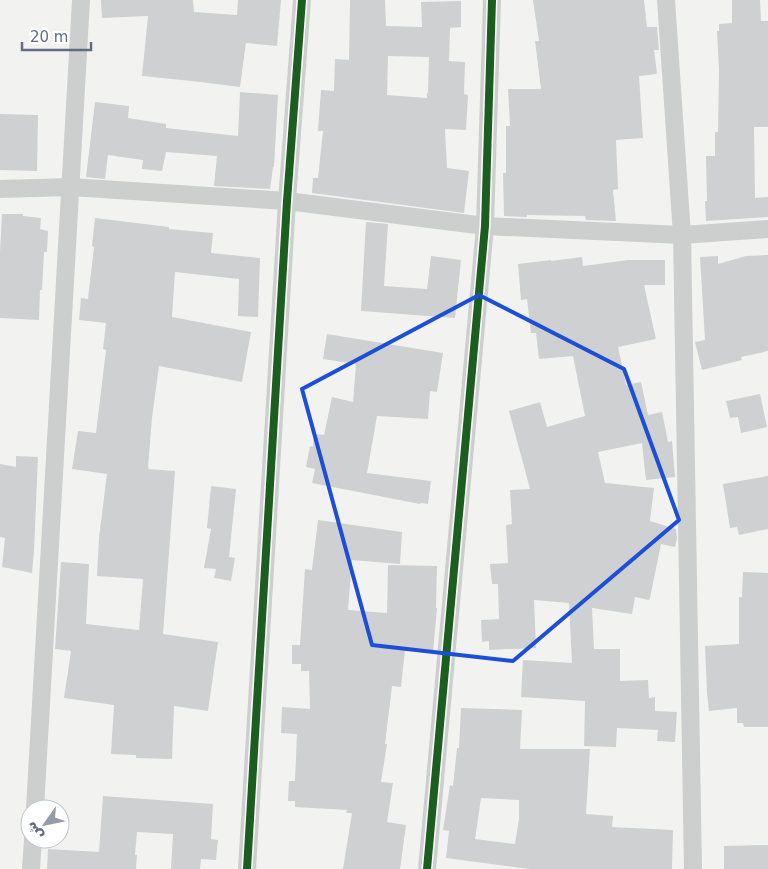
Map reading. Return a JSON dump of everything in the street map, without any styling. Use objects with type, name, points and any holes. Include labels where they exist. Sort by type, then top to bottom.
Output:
[{"type":"street","points":[[36,799],[81,0]]},
{"type":"street","points":[[247,869],[302,0]]},
{"type":"street","points":[[427,869],[485,226],[492,0]]},
{"type":"street","points":[[666,0],[682,235],[693,869]]},
{"type":"street","points":[[0,189],[70,187],[288,201],[485,226],[682,235],[768,229]]},
{"type":"street","points":[[31,869],[32,849]]},
{"type":"highlighted area","points":[[479,295],[624,369],[679,520],[513,661],[372,645],[302,389]]},
{"type":"building","points":[[101,0],[193,0],[194,12],[237,15],[238,0],[281,0],[277,46],[246,43],[240,87],[142,76],[148,16],[102,18]]},
{"type":"building","points":[[350,0],[385,0],[386,26],[422,27],[421,2],[461,1],[461,27],[450,28],[449,61],[465,62],[464,94],[468,95],[466,130],[445,129],[447,168],[469,171],[464,213],[312,193],[313,178],[318,178],[323,131],[318,131],[321,90],[334,91],[335,59],[349,60]],"holes":[[[388,56],[429,57],[427,98],[387,95]]]},
{"type":"building","points":[[533,0],[644,0],[647,27],[657,27],[659,50],[654,50],[657,74],[639,76],[643,138],[616,140],[618,189],[613,190],[616,221],[586,220],[585,216],[504,216],[503,173],[506,173],[506,126],[510,126],[508,89],[541,89],[535,41],[539,41]]},
{"type":"building","points":[[732,0],[760,0],[761,21],[768,21],[768,127],[754,127],[755,198],[768,197],[768,217],[706,221],[706,156],[715,156],[715,132],[718,132],[719,70],[717,31],[719,31],[719,24],[732,23]]},
{"type":"building","points":[[240,92],[278,95],[274,167],[270,189],[214,186],[217,156],[166,152],[162,171],[142,169],[143,160],[108,155],[105,179],[86,177],[95,102],[129,106],[128,118],[166,124],[166,128],[238,136]]},
{"type":"building","points":[[0,114],[38,115],[37,171],[0,170]]},
{"type":"building","points":[[2,214],[23,214],[23,216],[41,218],[40,229],[48,231],[47,252],[44,252],[42,290],[40,290],[39,320],[0,318]]},
{"type":"building","points":[[95,218],[169,227],[169,229],[213,233],[211,253],[260,258],[258,317],[238,316],[239,279],[175,272],[172,317],[251,332],[242,382],[159,366],[148,469],[175,471],[163,634],[218,642],[208,711],[174,706],[172,759],[136,758],[136,755],[111,754],[114,705],[64,698],[71,651],[55,649],[61,562],[89,564],[86,624],[139,630],[143,579],[97,576],[99,538],[107,474],[72,469],[78,431],[96,433],[106,350],[103,349],[106,323],[79,320],[81,298],[88,299],[94,247],[92,246]]},
{"type":"building","points":[[366,222],[388,224],[384,286],[427,289],[431,256],[461,260],[455,318],[361,311]]},
{"type":"building","points":[[768,255],[768,351],[741,357],[742,360],[702,370],[695,342],[705,340],[700,257],[718,256],[718,264],[746,256]]},
{"type":"building","points":[[582,257],[583,266],[628,260],[665,260],[665,285],[644,285],[656,339],[618,347],[626,385],[641,382],[648,415],[662,412],[668,442],[672,441],[675,477],[646,480],[642,443],[598,452],[605,483],[654,488],[650,521],[676,529],[677,538],[675,547],[661,544],[650,598],[649,600],[635,597],[632,614],[592,608],[594,649],[620,649],[620,681],[648,680],[649,698],[655,697],[655,711],[677,712],[675,742],[657,741],[658,730],[617,728],[616,747],[584,746],[585,701],[521,697],[523,660],[572,663],[569,603],[534,600],[536,648],[489,650],[489,641],[482,642],[481,620],[499,619],[498,584],[492,584],[490,564],[508,563],[506,525],[512,524],[510,490],[530,489],[509,411],[540,402],[547,427],[585,416],[573,356],[539,359],[536,333],[531,333],[527,299],[521,300],[518,264]]},
{"type":"building","points":[[327,334],[443,353],[437,392],[430,391],[428,419],[377,416],[367,473],[431,481],[428,504],[312,483],[315,469],[306,467],[310,446],[313,447],[314,434],[324,435],[332,397],[353,402],[356,364],[323,359]]},
{"type":"building","points":[[760,394],[767,427],[741,433],[738,417],[730,418],[726,401]]},
{"type":"building","points":[[16,456],[38,457],[32,573],[2,567],[5,538],[0,537],[0,464],[16,467]]},
{"type":"building","points":[[768,476],[768,529],[739,535],[737,527],[730,528],[723,484]]},
{"type":"building","points":[[211,486],[236,489],[229,557],[235,558],[231,581],[214,578],[216,569],[204,568],[211,529],[207,528]]},
{"type":"building","points":[[318,520],[402,532],[400,564],[352,560],[348,610],[387,613],[388,565],[437,566],[437,608],[433,652],[405,650],[401,687],[392,686],[385,744],[387,744],[381,782],[393,783],[387,822],[406,825],[400,869],[343,869],[352,813],[346,813],[347,810],[295,807],[295,801],[288,801],[289,781],[295,781],[297,734],[281,733],[282,707],[310,709],[309,671],[301,671],[301,664],[292,664],[292,645],[300,645],[305,569],[312,570]]},
{"type":"building","points":[[743,572],[768,573],[768,727],[744,727],[743,723],[737,723],[737,708],[709,711],[705,646],[739,644],[739,597],[742,597]]},
{"type":"building","points":[[461,708],[522,710],[520,749],[590,749],[586,814],[613,816],[612,827],[673,830],[672,869],[529,869],[446,858],[449,831],[443,830],[450,785],[453,786],[457,748],[459,748]],"holes":[[[481,798],[519,800],[519,819],[515,844],[475,839]]]},
{"type":"building","points":[[103,796],[213,804],[211,839],[218,840],[216,860],[201,859],[200,869],[171,869],[173,834],[137,832],[136,869],[47,869],[48,849],[99,852]]},
{"type":"building","points":[[768,845],[768,869],[724,869],[724,846]]},
{"type":"cycle path","points":[[247,869],[287,201],[302,0]]},
{"type":"cycle path","points":[[427,869],[485,226],[492,0]]}]
